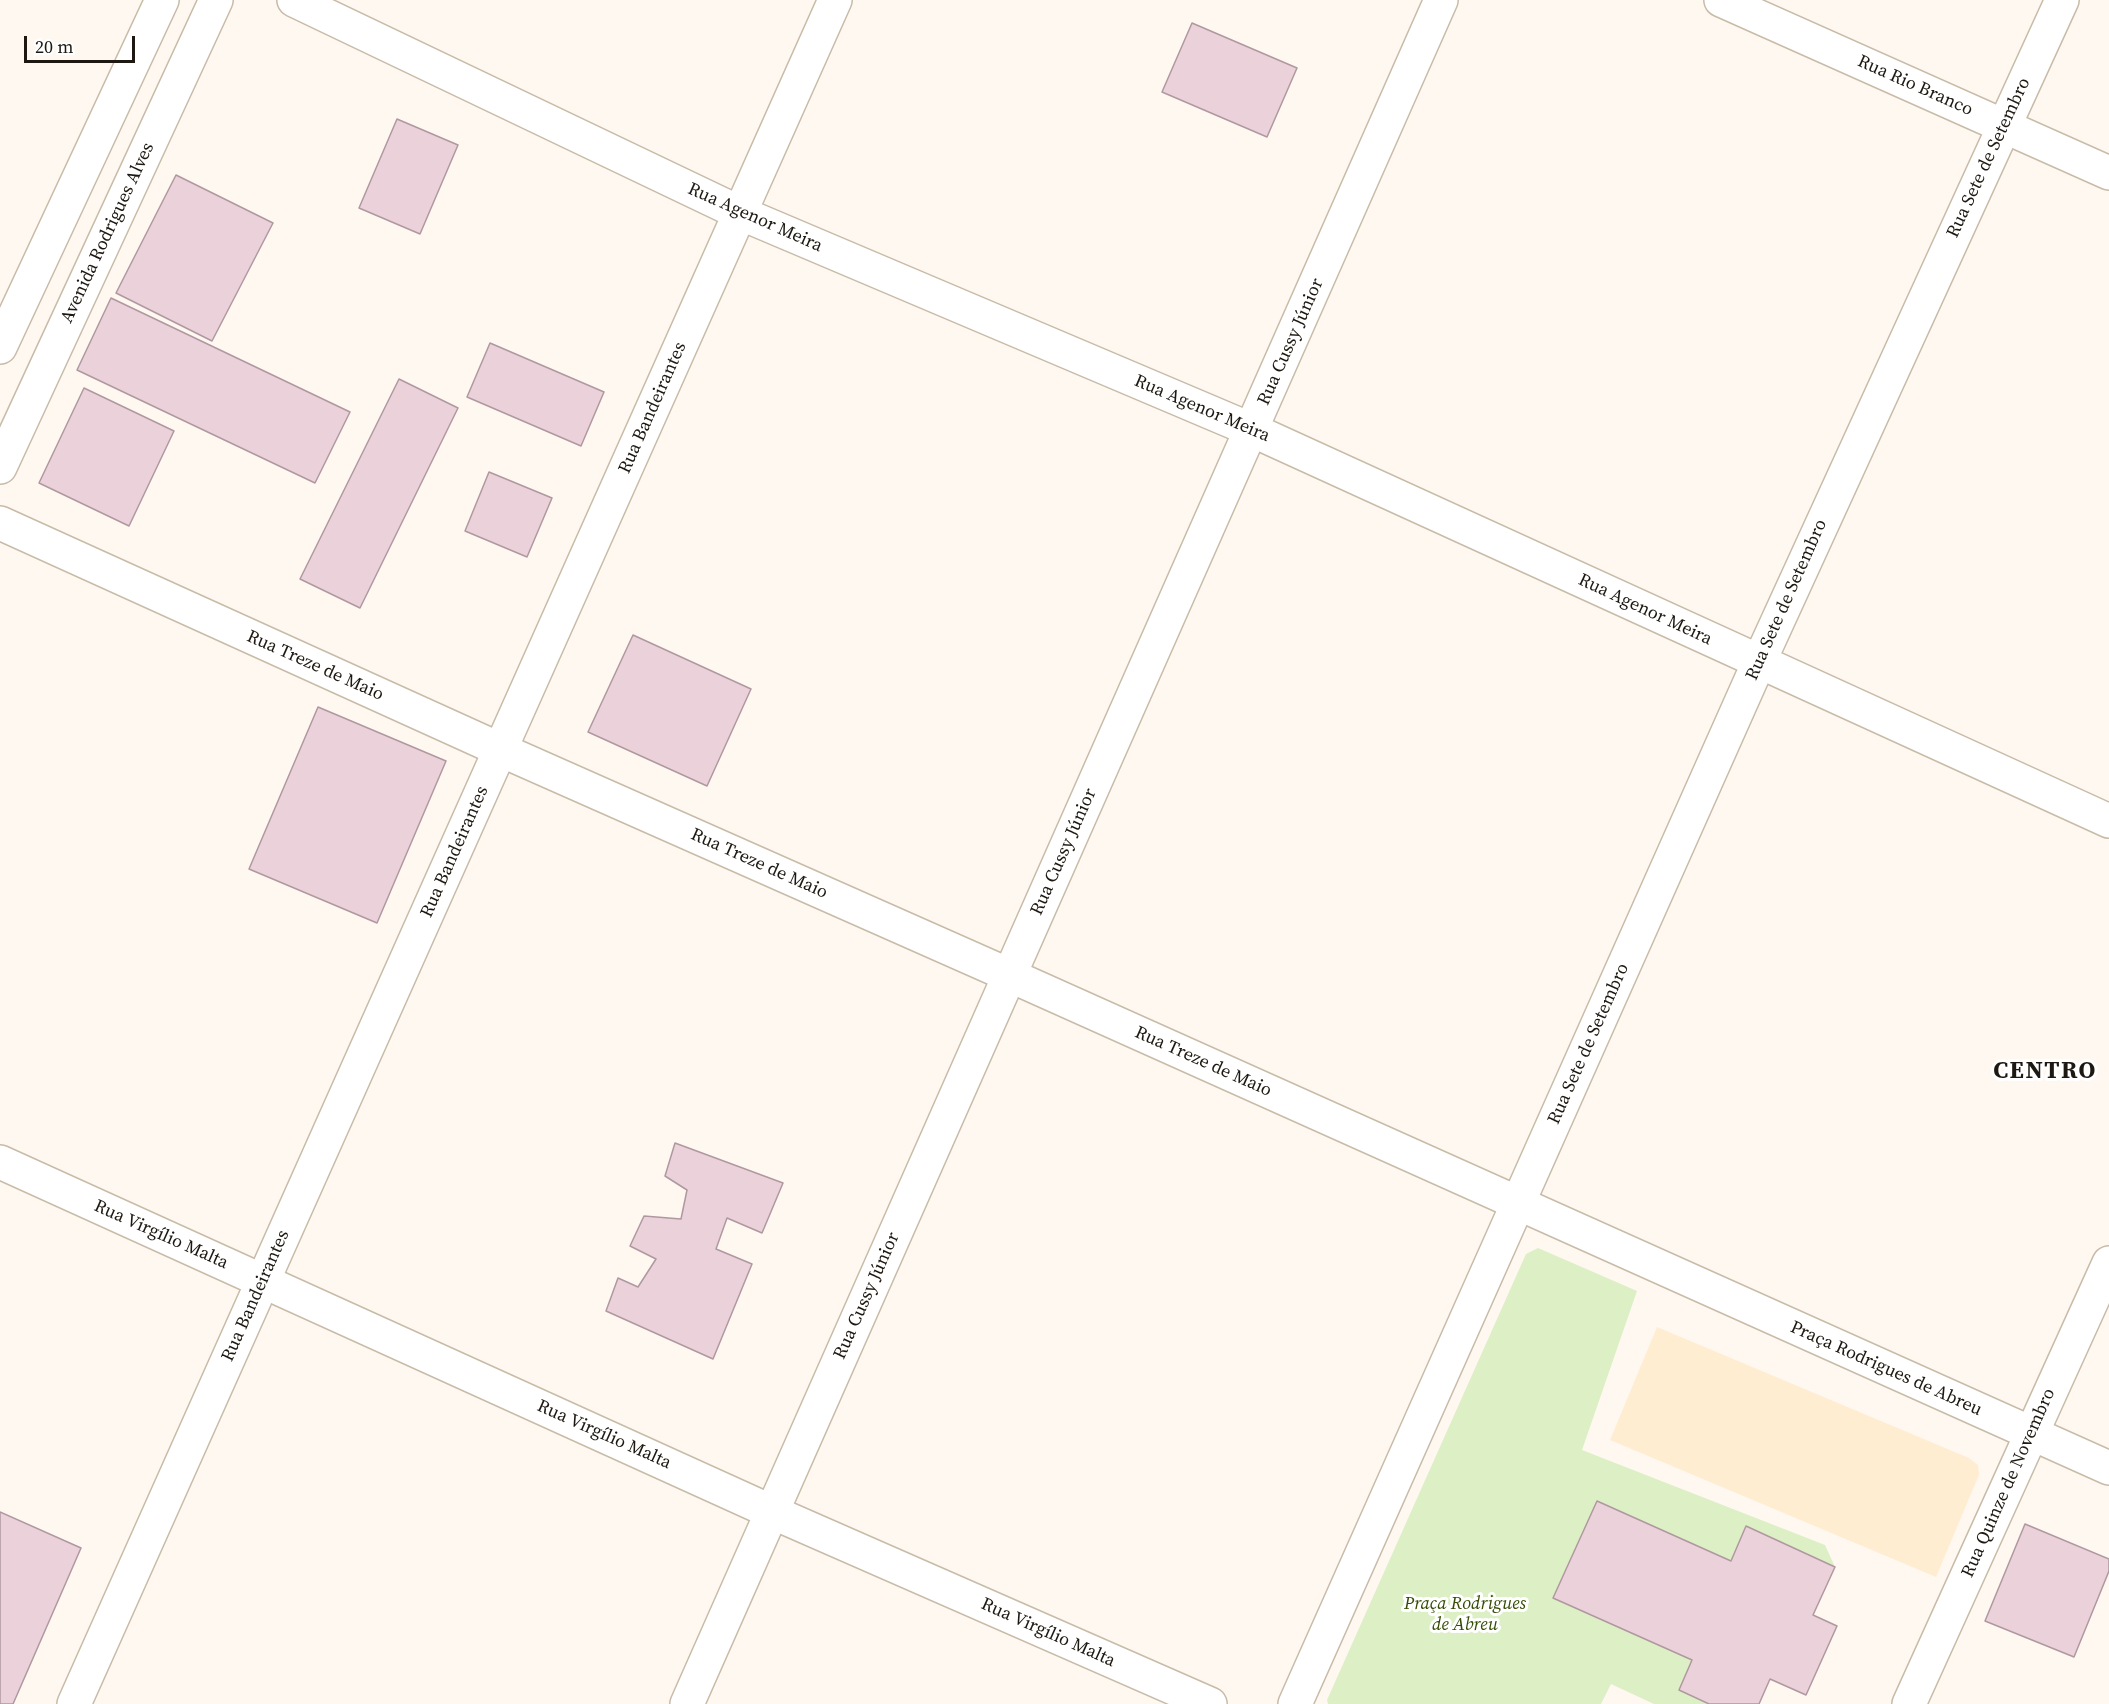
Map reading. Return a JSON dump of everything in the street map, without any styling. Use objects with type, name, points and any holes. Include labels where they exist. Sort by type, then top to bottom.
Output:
[{"type":"street","points":[[0,347],[162,0]]},
{"type":"street","name":"Avenida Rodrigues Alves","points":[[0,467],[216,0]]},
{"type":"street","name":"Rua Agenor Meira","points":[[294,0],[740,213],[1252,430],[2109,821]]},
{"type":"street","name":"Rua Bandeirantes","points":[[74,1704],[835,0]]},
{"type":"street","name":"Rua Cussy Júnior","points":[[687,1704],[1441,0]]},
{"type":"street","name":"Rua Rio Branco","points":[[1722,0],[2109,173]]},
{"type":"street","name":"Rua Sete de Setembro","points":[[1518,1203],[1759,662],[2062,0]]},
{"type":"street","name":"Rua Treze de Maio","points":[[0,524],[1518,1203]]},
{"type":"street","name":"Rua Virgílio Malta","points":[[0,1162],[772,1512],[1210,1704]]},
{"type":"street","points":[[1295,1704],[1518,1203]]},
{"type":"street","name":"Praça Rodrigues de Abreu","points":[[1518,1203],[2031,1434]]},
{"type":"street","name":"Rua Quinze de Novembro","points":[[1910,1704],[2109,1263]]},
{"type":"street","points":[[2031,1434],[2109,1468]]},
{"type":"shaded area","points":[[1657,1327],[1969,1458],[1978,1465],[1979,1475],[1936,1577],[1610,1440]]},
{"type":"green space","name":"Praça Rodrigues de Abreu","points":[[1538,1248],[1637,1291],[1582,1450],[1825,1545],[1835,1567],[1746,1526],[1731,1561],[1597,1501],[1553,1598],[1692,1660],[1679,1690],[1709,1704],[1654,1704],[1611,1684],[1601,1704],[1328,1704],[1327,1700],[1526,1254]]},
{"type":"building","points":[[1192,23],[1297,68],[1267,137],[1162,92]]},
{"type":"building","points":[[397,119],[458,145],[420,234],[359,208]]},
{"type":"building","points":[[176,175],[273,223],[212,341],[116,293]]},
{"type":"building","points":[[111,298],[350,412],[315,483],[77,370]]},
{"type":"building","points":[[490,343],[604,392],[581,446],[467,397]]},
{"type":"building","points":[[399,379],[458,408],[360,608],[300,579]]},
{"type":"building","points":[[84,388],[174,431],[129,526],[39,483]]},
{"type":"building","points":[[489,472],[552,498],[527,557],[465,531]]},
{"type":"building","points":[[633,635],[751,689],[707,786],[588,732]]},
{"type":"building","points":[[318,707],[446,761],[377,923],[249,869]]},
{"type":"building","points":[[675,1143],[783,1183],[762,1233],[727,1218],[716,1249],[752,1264],[713,1359],[606,1311],[618,1278],[638,1287],[656,1259],[630,1246],[644,1216],[681,1219],[687,1190],[665,1176]]},
{"type":"building","points":[[1597,1501],[1731,1561],[1746,1526],[1835,1567],[1813,1615],[1837,1626],[1806,1695],[1770,1679],[1759,1704],[1709,1704],[1679,1690],[1692,1660],[1553,1598]]},
{"type":"building","points":[[0,1512],[81,1548],[13,1704],[0,1704]]},
{"type":"building","points":[[2025,1524],[2109,1559],[2109,1571],[2074,1657],[1985,1621]]},
{"type":"district","name":"CENTRO","points":[[2045,1072]]}]
